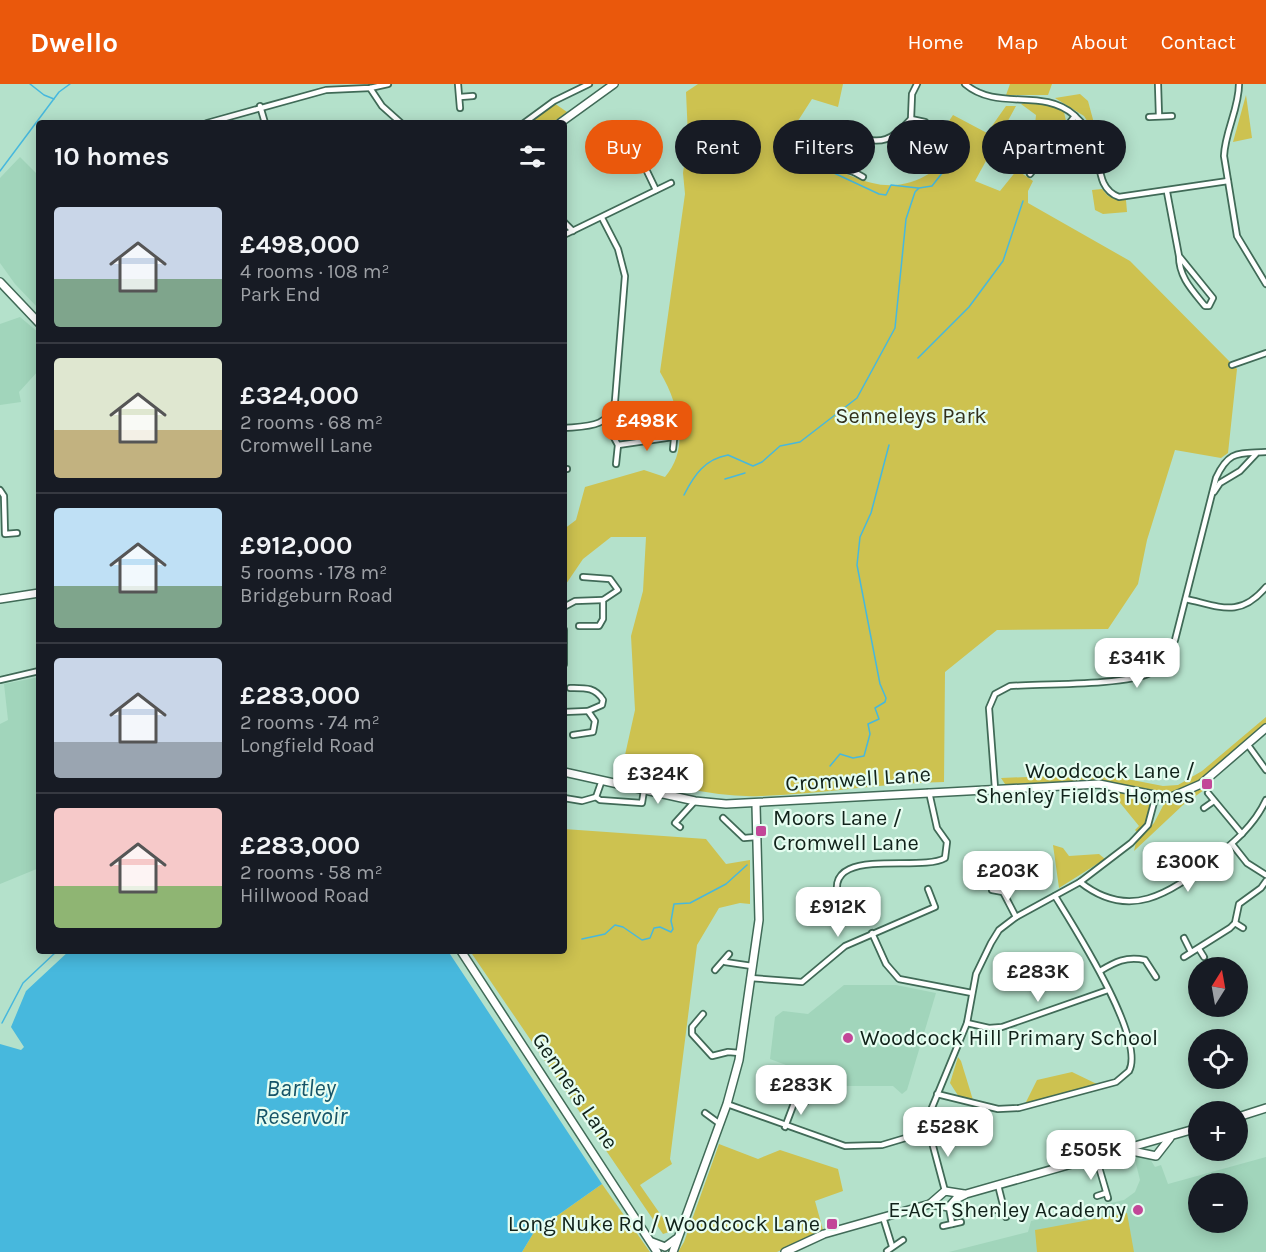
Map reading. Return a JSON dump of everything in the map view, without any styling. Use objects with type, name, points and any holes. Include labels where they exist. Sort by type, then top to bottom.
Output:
[{"type":"street","points":[[220,120],[261,106],[326,90],[370,88],[388,84]]},
{"type":"street","points":[[458,84],[460,108]]},
{"type":"street","points":[[528,120],[554,100],[589,84]]},
{"type":"street","points":[[564,120],[614,84]]},
{"type":"street","points":[[875,140],[892,138],[911,118],[912,94],[917,84]]},
{"type":"street","points":[[965,84],[995,99],[1052,102],[1075,116],[1094,145],[1101,177],[1109,194],[1130,197],[1228,181]]},
{"type":"street","points":[[1158,84],[1159,116]]},
{"type":"street","points":[[1239,84],[1232,124],[1224,143],[1228,181],[1237,236],[1266,284]]},
{"type":"street","points":[[370,88],[381,106],[397,120]]},
{"type":"street","points":[[460,97],[473,96]]},
{"type":"street","points":[[261,106],[264,120]]},
{"type":"street","points":[[1072,120],[1075,116]]},
{"type":"street","points":[[1149,117],[1172,116]]},
{"type":"street","points":[[911,118],[918,120]]},
{"type":"street","points":[[648,174],[656,190]]},
{"type":"street","points":[[858,174],[863,177]]},
{"type":"street","points":[[567,234],[671,183]]},
{"type":"street","points":[[1167,192],[1179,256],[1179,271],[1205,306],[1209,306],[1213,298],[1179,256]]},
{"type":"street","points":[[567,428],[599,425],[611,414],[615,401],[624,276],[618,249],[602,218]]},
{"type":"street","points":[[567,225],[573,231]]},
{"type":"street","points":[[0,282],[36,320]]},
{"type":"street","points":[[1232,365],[1266,353]]},
{"type":"street","points":[[605,421],[618,445],[616,464]]},
{"type":"street","points":[[673,449],[675,430]]},
{"type":"street","points":[[618,445],[673,438]]},
{"type":"street","points":[[996,788],[988,708],[995,694],[1010,686],[1134,678],[1151,673],[1171,652],[1216,478],[1225,461],[1239,453],[1266,452]]},
{"type":"street","points":[[1213,494],[1220,483],[1240,471],[1258,453]]},
{"type":"street","points":[[0,490],[4,496],[5,534],[17,533]]},
{"type":"street","points":[[567,606],[576,601],[603,600],[618,590],[610,579],[583,577]]},
{"type":"street","points":[[1186,599],[1236,608],[1250,603],[1266,587]]},
{"type":"street","points":[[0,599],[36,593]]},
{"type":"street","points":[[579,626],[599,626],[603,619],[603,600]]},
{"type":"street","points":[[0,680],[36,672]]},
{"type":"street","points":[[567,712],[588,711],[602,705],[603,700],[592,688],[570,688]]},
{"type":"street","points":[[573,735],[593,732],[595,721],[588,711]]},
{"type":"street","name":"Cromwell Lane","points":[[567,772],[695,801],[756,805],[929,792],[1099,784],[1156,795],[1175,796],[1201,784],[1266,728]]},
{"type":"street","points":[[1248,745],[1266,770]]},
{"type":"street","points":[[596,797],[602,780]]},
{"type":"street","points":[[567,798],[582,801],[596,797],[611,802],[642,803],[644,790]]},
{"type":"street","points":[[843,910],[835,892],[844,872],[852,868],[890,863],[934,862],[945,858],[947,842],[937,828],[929,792]]},
{"type":"street","points":[[1208,793],[1242,834]]},
{"type":"street","points":[[952,1224],[949,1207],[942,1197],[929,1131],[937,1094],[967,1023],[976,974],[999,930],[1016,917],[1080,882],[1131,843],[1148,825],[1156,795]]},
{"type":"street","points":[[1080,882],[1105,898],[1131,901],[1147,899],[1180,885],[1232,844],[1254,822],[1266,800]]},
{"type":"street","points":[[680,827],[675,823],[695,801]]},
{"type":"street","points":[[1204,808],[1215,801]]},
{"type":"street","points":[[673,1252],[727,1104],[740,1053],[760,898],[756,805]]},
{"type":"street","points":[[723,818],[744,838],[756,837]]},
{"type":"street","points":[[1232,844],[1247,863],[1266,875]]},
{"type":"street","points":[[1184,957],[1235,923],[1239,904],[1261,888],[1266,881]]},
{"type":"street","points":[[992,890],[1003,892],[1017,883]]},
{"type":"street","points":[[750,978],[802,982],[840,950],[873,933],[935,907],[928,889]]},
{"type":"street","points":[[1003,892],[1016,917]]},
{"type":"street","points":[[937,1094],[998,1109],[1019,1108],[1116,1083],[1131,1067],[1129,1043],[1117,1002],[1055,896]]},
{"type":"street","points":[[1235,923],[1243,928]]},
{"type":"street","points":[[873,933],[886,964],[898,979],[972,993]]},
{"type":"street","points":[[1184,938],[1191,952]]},
{"type":"street","points":[[1199,949],[1204,957]]},
{"type":"street","name":"Genners Lane","points":[[463,954],[657,1252]]},
{"type":"street","points":[[715,970],[725,962],[729,954]]},
{"type":"street","points":[[1100,971],[1119,960],[1136,958],[1145,960],[1156,976]]},
{"type":"street","points":[[725,962],[752,966]]},
{"type":"street","points":[[967,1023],[989,1028],[1002,1027],[1108,990]]},
{"type":"street","points":[[703,1014],[692,1027],[692,1034],[712,1056],[728,1052],[740,1053]]},
{"type":"street","points":[[1129,1043],[1144,1040]]},
{"type":"street","points":[[787,1094],[806,1101]]},
{"type":"street","points":[[785,1126],[796,1098]]},
{"type":"street","points":[[727,1104],[825,1141],[856,1146],[882,1144],[929,1131]]},
{"type":"street","points":[[1248,1114],[1266,1108]]},
{"type":"street","points":[[705,1113],[720,1124]]},
{"type":"street","points":[[1145,1149],[1148,1141],[1159,1143],[1188,1131]]},
{"type":"street","points":[[786,1252],[824,1234],[930,1204],[942,1197],[966,1194],[1096,1157],[1145,1149],[1156,1156],[1159,1143]]},
{"type":"street","points":[[1096,1157],[1107,1196],[1097,1196]]},
{"type":"street","points":[[998,1185],[1006,1217]]},
{"type":"street","points":[[949,1207],[955,1196]]},
{"type":"street","points":[[995,1210],[1004,1207]]},
{"type":"street","points":[[883,1216],[892,1246]]},
{"type":"street","points":[[944,1226],[961,1221]]},
{"type":"street","points":[[652,1242],[665,1246],[671,1245],[681,1234]]},
{"type":"street","points":[[887,1251],[903,1240]]},
{"type":"shaded area","points":[[20,157],[36,173],[36,306],[15,284],[0,263],[0,178]]},
{"type":"shaded area","points":[[20,317],[36,330],[36,373],[19,392],[21,402],[0,405],[0,324]]},
{"type":"shaded area","points":[[36,678],[36,869],[0,884],[0,724],[8,720],[4,684]]},
{"type":"shaded area","name":"Woodcock Hill Primary School","points":[[844,985],[896,985],[936,993],[907,1090],[902,1094],[893,1086],[842,1086],[770,1059],[775,1017],[783,1011],[808,1014]]},
{"type":"shaded area","name":"E-ACT Shenley Academy","points":[[1140,1155],[1150,1159],[1155,1167],[1161,1165],[1168,1184],[1188,1178],[1188,1233],[1248,1233],[1248,1173],[1208,1173],[1266,1157],[1266,1252],[949,1252],[1028,1232],[1031,1221],[1124,1200],[1135,1192],[1140,1180],[1134,1156]]},
{"type":"green space","name":"Senneleys Park","points":[[698,84],[843,84],[838,107],[812,99],[798,120],[773,120],[773,174],[847,174],[871,183],[885,185],[900,185],[928,174],[970,174],[970,124],[982,130],[982,168],[975,181],[1000,191],[1014,174],[1023,174],[1033,181],[1028,191],[1028,203],[1130,261],[1237,369],[1228,453],[1221,458],[1175,450],[1147,540],[1138,584],[1108,629],[997,630],[945,672],[944,782],[784,795],[743,796],[691,789],[621,773],[635,710],[631,636],[643,591],[646,537],[611,537],[583,559],[567,583],[567,527],[576,520],[585,487],[644,470],[665,477],[678,453],[680,439],[676,411],[660,372],[685,194],[683,174],[761,174],[761,120],[687,120],[686,92]]},
{"type":"green space","points":[[1010,84],[1052,84],[1048,95],[1006,95]]},
{"type":"green space","points":[[1080,94],[1088,101],[1093,120],[1087,120],[1084,116],[1055,98]]},
{"type":"green space","points":[[1246,95],[1252,138],[1233,142]]},
{"type":"green space","points":[[1026,102],[1050,105],[1064,112],[1066,120],[1036,120],[1036,115],[1021,104]]},
{"type":"green space","points":[[554,103],[567,112],[556,120],[530,120]]},
{"type":"green space","name":"Senneleys Park","points":[[1006,106],[1016,106],[1008,120],[996,120]]},
{"type":"green space","name":"Senneleys Park","points":[[953,115],[962,120],[950,120]]},
{"type":"green space","points":[[1102,189],[1108,196],[1126,200],[1127,212],[1103,214],[1095,210],[1092,190]]},
{"type":"green space","points":[[1266,717],[1266,725],[1197,782],[1172,793],[1101,781],[1005,784],[1001,778],[1101,774],[1163,786],[1178,785],[1202,771]]},
{"type":"green space","points":[[1112,789],[1143,795],[1150,801],[1147,821],[1138,833],[1135,830],[1139,826],[1112,793]]},
{"type":"green space","points":[[1198,790],[1204,790],[1183,805],[1134,851],[1136,842],[1154,823],[1164,804]]},
{"type":"green space","points":[[567,829],[706,839],[726,864],[750,860],[750,904],[740,903],[719,908],[697,945],[670,1159],[672,1164],[640,1185],[672,1231],[663,1234],[472,954],[567,954]]},
{"type":"green space","points":[[1053,845],[1063,848],[1069,856],[1099,854],[1105,859],[1059,888]]},
{"type":"green space","points":[[958,1057],[973,1100],[959,1097],[950,1083]]},
{"type":"green space","points":[[1072,1072],[1101,1086],[1024,1106],[1037,1080]]},
{"type":"green space","points":[[719,1144],[758,1159],[780,1150],[838,1169],[843,1191],[815,1201],[823,1230],[777,1252],[678,1252],[684,1242]]},
{"type":"green space","points":[[602,1184],[650,1252],[522,1252],[534,1232]]},
{"type":"green space","points":[[1127,1213],[1134,1252],[1037,1252],[1035,1230]]},
{"type":"water","name":"Bartley Reservoir","points":[[66,954],[450,954],[602,1184],[534,1232],[522,1252],[0,1252],[0,1044],[21,1050],[24,1047],[11,1027],[26,991]]},
{"type":"waterway","points":[[30,84],[44,95],[54,99]]},
{"type":"waterway","points":[[38,120],[59,92],[70,84]]},
{"type":"waterway","points":[[0,171],[36,123]]},
{"type":"waterway","points":[[836,174],[879,194],[886,195],[891,185],[918,188]]},
{"type":"waterway","points":[[684,495],[696,475],[713,460],[728,455],[753,466],[762,462],[780,446],[800,442],[857,398],[895,328],[906,219],[915,192],[919,188],[932,186],[941,174]]},
{"type":"waterway","points":[[918,358],[969,307],[1003,261],[1023,201]]},
{"type":"waterway","points":[[830,766],[840,754],[853,758],[864,756],[870,734],[868,724],[879,719],[875,708],[885,702],[886,698],[880,684],[857,565],[860,537],[871,513],[889,445]]},
{"type":"waterway","points":[[725,479],[745,473]]},
{"type":"waterway","points":[[582,939],[605,934],[615,925],[623,927],[642,940],[650,938],[654,928],[660,927],[671,932],[674,904],[690,903],[726,884],[747,865]]},
{"type":"waterway","points":[[2,1023],[23,983],[54,954]]},
{"type":"place","name":"Woodcock Lane / Shenley Fields Homes","points":[[1207,784]]},
{"type":"place","name":"Moors Lane / Cromwell Lane","points":[[761,831]]},
{"type":"place","name":"Woodcock Hill Primary School","points":[[848,1038]]},
{"type":"place","name":"E-ACT Shenley Academy","points":[[1138,1210]]},
{"type":"place","name":"Long Nuke Rd / Woodcock Lane","points":[[832,1224]]}]
